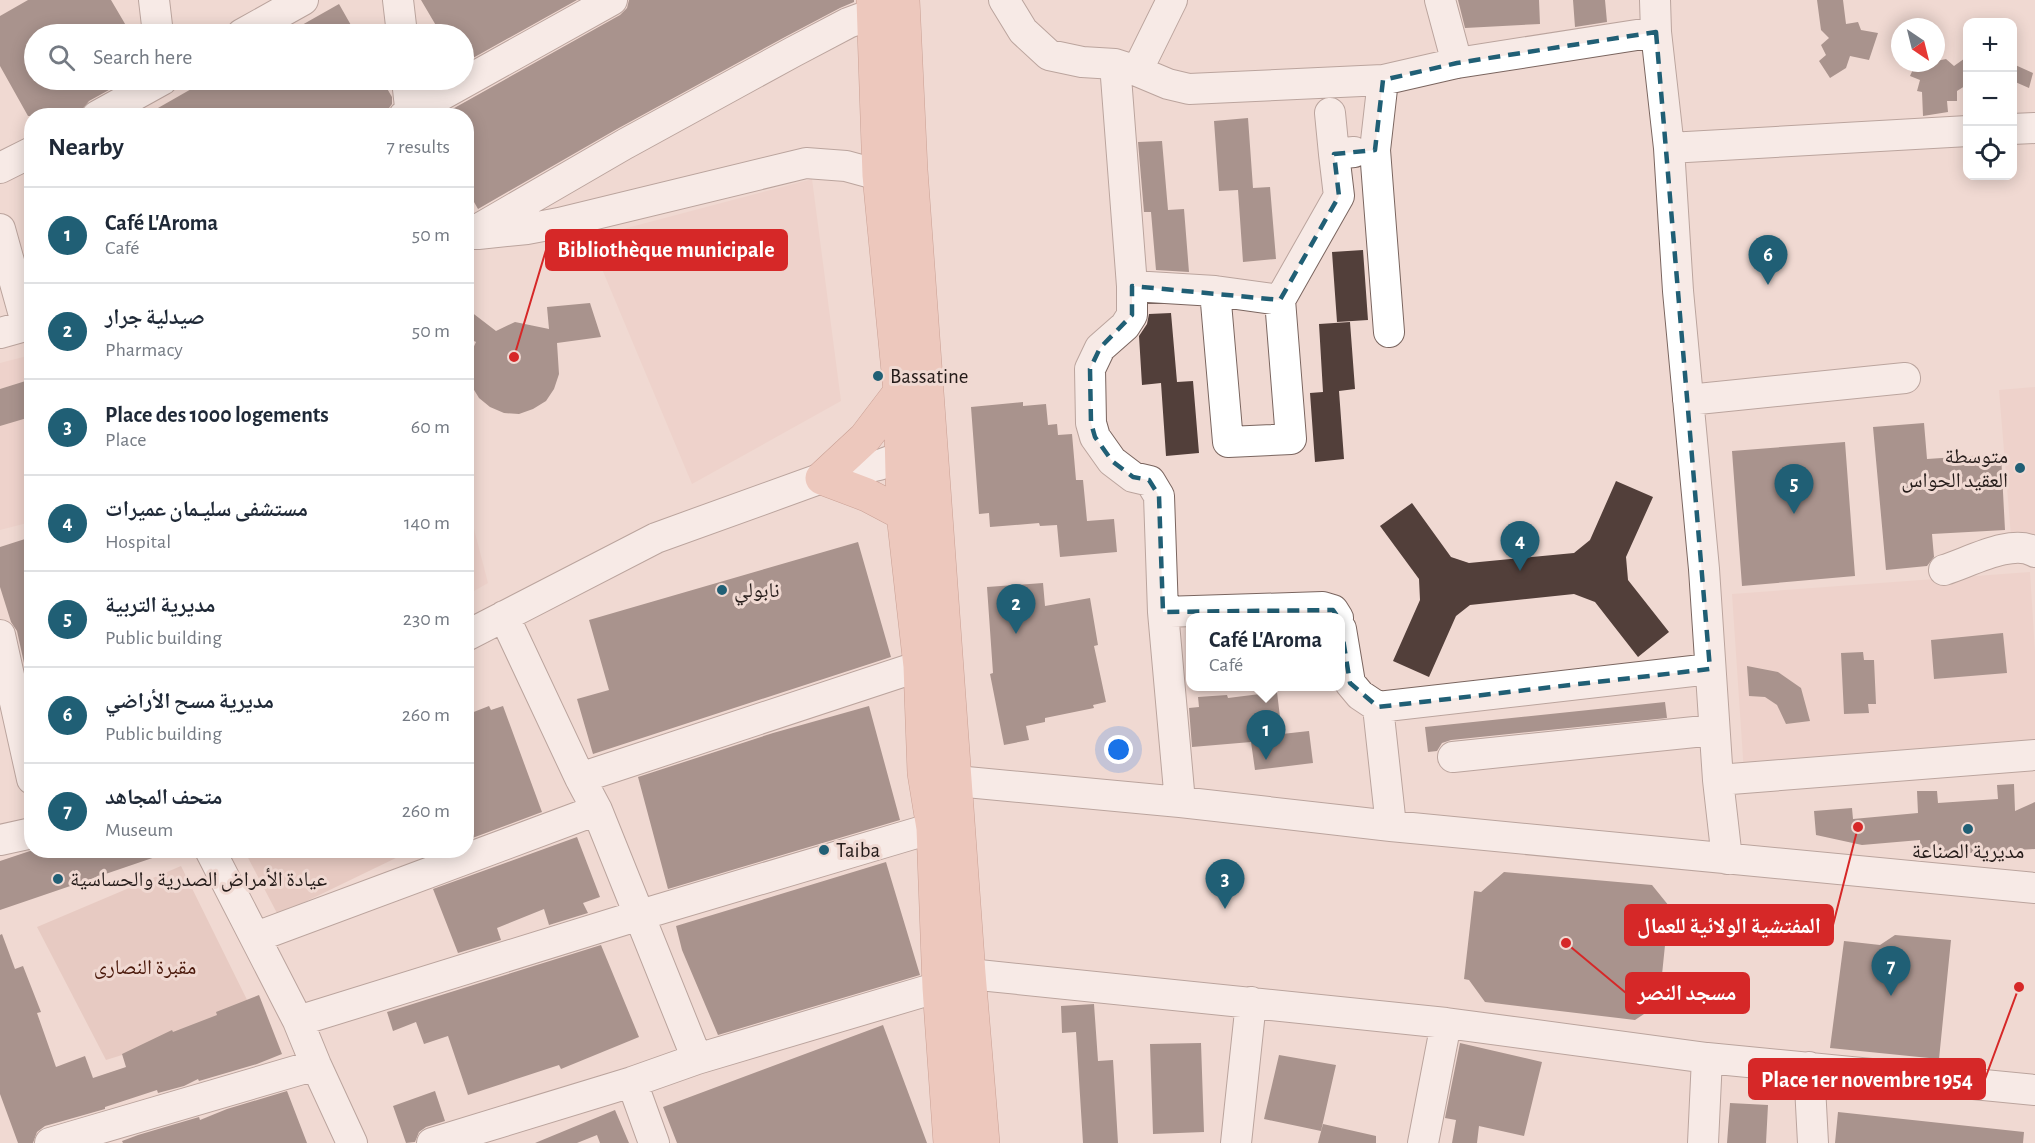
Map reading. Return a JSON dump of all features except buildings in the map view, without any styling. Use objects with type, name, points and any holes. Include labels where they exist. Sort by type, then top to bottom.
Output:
[{"type":"main road","points":[[889,6],[911,170],[932,451],[940,781],[933,828],[943,1140]]},
{"type":"main road","points":[[889,6],[879,175],[900,392],[903,514],[920,666],[969,974],[982,1137]]},
{"type":"main road","points":[[900,392],[865,438],[822,478],[867,495],[903,514]]},
{"type":"street","points":[[154,0],[157,24]]},
{"type":"street","points":[[260,24],[303,0]]},
{"type":"street","points":[[398,0],[401,24]]},
{"type":"street","points":[[474,77],[612,0]]},
{"type":"street","points":[[1004,0],[1023,31],[1049,55],[1126,68],[1188,89],[1383,80],[1457,63],[1656,32]]},
{"type":"street","points":[[1172,0],[1126,68],[1132,315],[1125,326],[1100,348],[1090,369],[1091,423],[1095,437],[1112,461],[1133,477],[1150,481],[1159,496],[1163,612],[1180,802]]},
{"type":"street","points":[[1440,0],[1457,63]]},
{"type":"street","points":[[1655,0],[1704,569],[1718,780],[1727,859]]},
{"type":"street","points":[[474,231],[792,52],[848,23],[889,6]]},
{"type":"street","points":[[1383,80],[1375,150],[1389,332]]},
{"type":"street","points":[[111,108],[144,90]]},
{"type":"street","points":[[408,90],[409,108]]},
{"type":"street","points":[[420,108],[452,90]]},
{"type":"street","points":[[1215,291],[1228,442],[1291,439],[1280,300],[1339,196],[1330,113]]},
{"type":"street","points":[[2017,129],[2035,128]]},
{"type":"street","points":[[1669,148],[1963,131]]},
{"type":"street","points":[[1334,154],[1375,150]]},
{"type":"street","points":[[0,168],[24,156]]},
{"type":"street","points":[[474,234],[559,223],[806,163],[846,166],[879,175],[911,170]]},
{"type":"street","points":[[0,230],[12,328]]},
{"type":"street","points":[[1132,286],[1215,291],[1280,300]]},
{"type":"street","points":[[1688,400],[1905,378]]},
{"type":"street","points":[[474,632],[656,538],[822,478],[932,451]]},
{"type":"street","points":[[1944,570],[1993,552],[2028,548],[2035,552]]},
{"type":"street","points":[[1163,612],[1323,607],[1333,610],[1335,613]]},
{"type":"street","points":[[504,616],[597,810],[697,1059]]},
{"type":"street","points":[[0,635],[24,743]]},
{"type":"street","points":[[1345,652],[1350,683],[1360,695],[1378,707],[1710,669]]},
{"type":"street","points":[[580,778],[920,666]]},
{"type":"street","points":[[1378,707],[1391,826]]},
{"type":"street","points":[[1453,757],[1714,730]]},
{"type":"street","points":[[1718,780],[2035,755]]},
{"type":"street","points":[[940,781],[1180,802],[1391,826],[2035,888]]},
{"type":"street","points":[[474,856],[597,810]]},
{"type":"street","points":[[298,1021],[640,915],[933,828]]},
{"type":"street","points":[[0,840],[24,835]]},
{"type":"street","points":[[214,858],[298,1021],[352,1143]]},
{"type":"street","points":[[256,938],[469,858]]},
{"type":"street","points":[[432,1143],[632,1082],[697,1059],[939,987],[969,974],[1446,1023],[1707,1058],[2035,1090]]},
{"type":"street","points":[[1236,1143],[1251,1002]]},
{"type":"street","points":[[1423,1143],[1446,1023]]},
{"type":"street","points":[[1702,1143],[1707,1058]]},
{"type":"street","points":[[50,1143],[316,1065]]},
{"type":"street","points":[[1809,1067],[1814,1143]]},
{"type":"street","points":[[632,1082],[654,1143]]},
{"type":"street","points":[[943,1140],[982,1137]]},
{"type":"highlighted area","points":[[1656,32],[1710,669],[1378,707],[1350,683],[1340,620],[1333,610],[1163,612],[1159,496],[1149,480],[1133,477],[1112,461],[1095,437],[1091,423],[1090,369],[1100,348],[1132,315],[1132,286],[1280,300],[1339,196],[1334,154],[1375,150],[1383,80],[1457,63]]},
{"type":"shaded area","points":[[812,179],[841,401],[692,484],[589,238]]},
{"type":"shaded area","points":[[24,357],[24,524],[0,530],[0,363]]},
{"type":"shaded area","name":"متوسطة العقيد الحواس","points":[[2035,387],[2035,546],[2012,548],[1999,390]]},
{"type":"shaded area","points":[[474,529],[488,583],[474,591]]},
{"type":"shaded area","points":[[2030,572],[2035,652],[2035,753],[1744,773],[1732,594]]},
{"type":"green space","points":[[248,858],[396,858],[278,915]]},
{"type":"green space","name":"مقبرة النصارى","points":[[181,866],[254,1014],[106,1060],[37,927]]},
{"type":"place","name":"مديرية مسح الأراضي","points":[[1768,285]]},
{"type":"place","name":"Bibliothèque municipale","points":[[514,357]]},
{"type":"place","name":"Bassatine","points":[[878,376]]},
{"type":"place","name":"متوسطة العقيد الحواس","points":[[2020,468]]},
{"type":"place","name":"مديرية التربية","points":[[1794,514]]},
{"type":"place","name":"مستشفى سليـمان عميرات","points":[[1520,571]]},
{"type":"place","name":"نابولي","points":[[722,590]]},
{"type":"place","name":"صيدلية جرار","points":[[1016,634]]},
{"type":"place","name":"Café L'Aroma","points":[[1266,760]]},
{"type":"place","name":"المفتشية الولائية للعمال","points":[[1858,827]]},
{"type":"place","name":"مديرية الصناعة","points":[[1968,829]]},
{"type":"place","name":"Taiba","points":[[824,850]]},
{"type":"place","name":"عيادة الأمراض الصدرية والحساسية","points":[[58,879]]},
{"type":"place","name":"Place des 1000 logements","points":[[1225,909]]},
{"type":"place","name":"مسجد النصر","points":[[1566,943]]},
{"type":"place","name":"Place 1er novembre 1954","points":[[2019,987]]},
{"type":"place","name":"متحف المجاهد","points":[[1891,996]]}]
